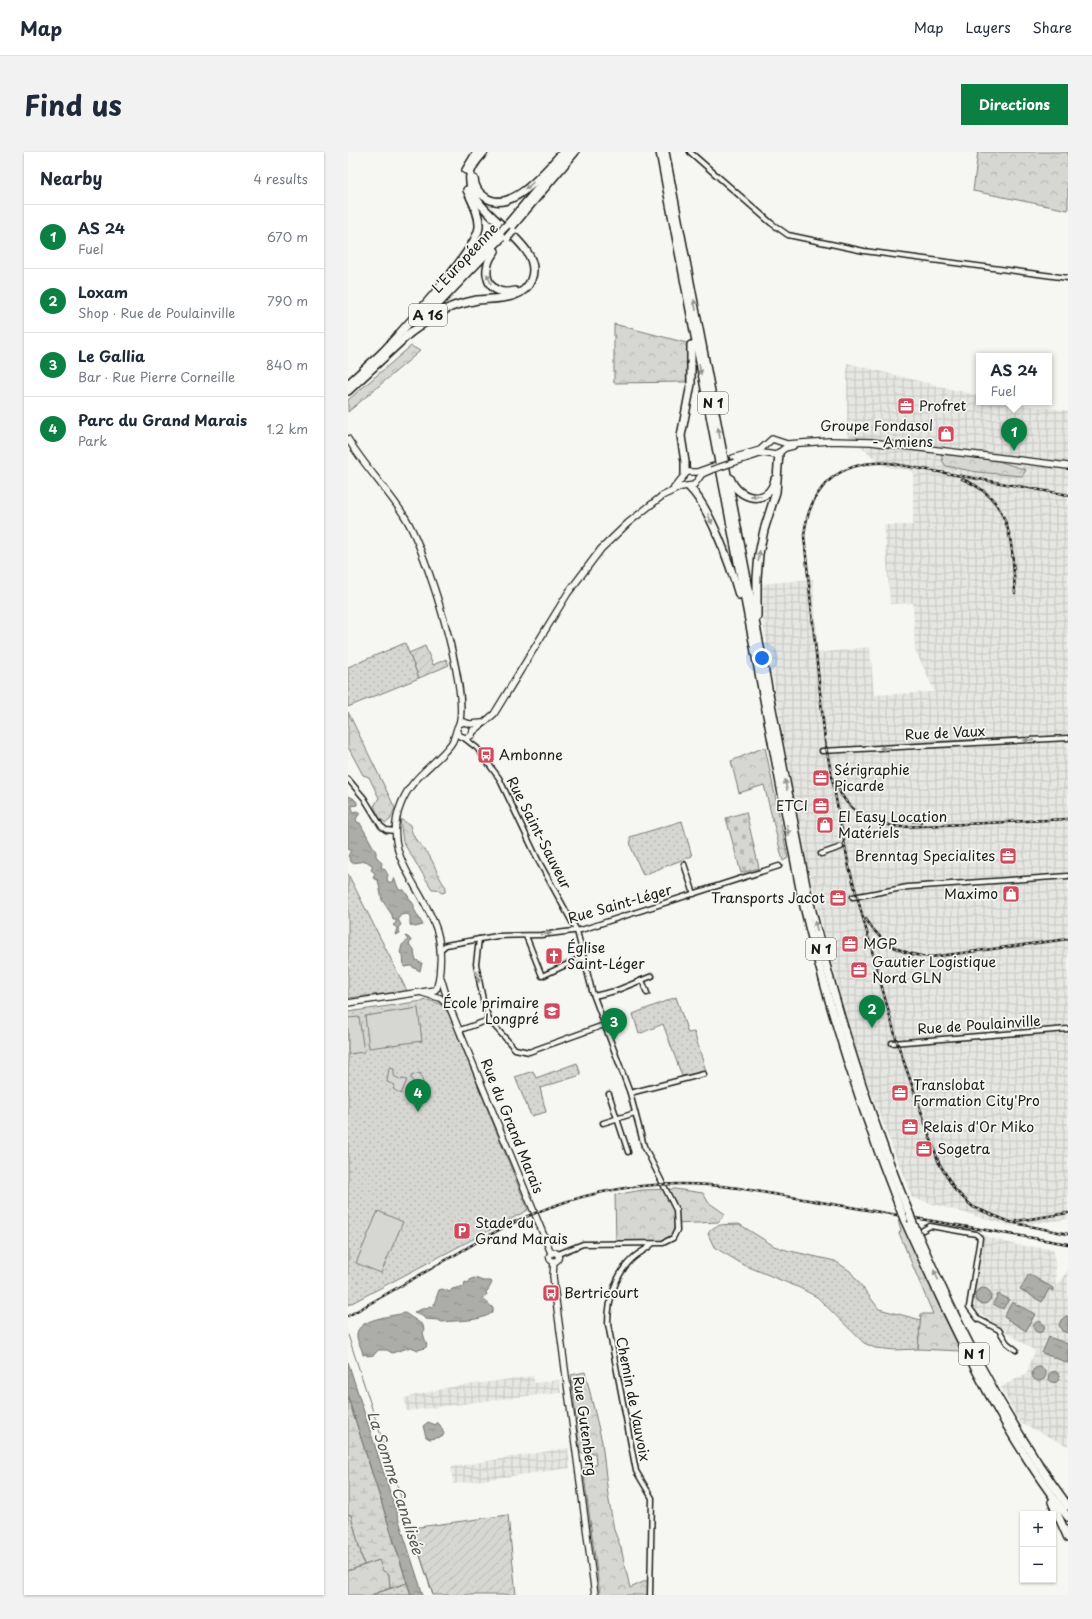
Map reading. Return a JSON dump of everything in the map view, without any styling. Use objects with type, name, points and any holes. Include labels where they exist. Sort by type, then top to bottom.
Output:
[{"type":"highway","points":[[382,353],[443,283],[476,237],[479,220],[465,180],[466,170],[477,156],[484,152]]},
{"type":"highway","points":[[477,156],[473,175],[478,190],[487,199],[500,201],[510,199],[524,191],[563,152]]},
{"type":"highway","name":"L'Européenne","points":[[348,390],[407,336],[504,235],[569,152]]},
{"type":"highway","points":[[510,228],[519,223],[523,215],[575,152]]},
{"type":"highway","name":"N 1","points":[[660,152],[686,298],[794,863],[821,973],[864,1111],[941,1300],[976,1370],[1007,1427],[1046,1487],[1068,1517]]},
{"type":"highway","name":"N 1","points":[[666,152],[798,851],[827,972],[867,1102],[907,1217],[989,1383],[1032,1455],[1068,1506]]},
{"type":"highway","points":[[407,336],[449,308],[474,301],[513,296],[525,289],[532,279],[533,266],[528,254],[480,203],[472,190],[470,173],[477,156]]},
{"type":"highway","points":[[467,189],[474,200],[520,248],[528,261],[530,270],[527,281],[520,289],[510,293],[503,292],[494,287],[488,280],[486,271],[492,255],[504,235]]},
{"type":"highway","name":"L'Européenne","points":[[348,384],[504,235]]},
{"type":"highway","points":[[683,475],[685,462],[681,436],[691,384],[692,354],[686,298]]},
{"type":"highway","points":[[724,458],[734,486],[742,494],[753,498],[764,495],[774,484],[775,453]]},
{"type":"highway","points":[[758,636],[758,566],[764,530],[777,486],[775,453]]},
{"type":"highway","points":[[688,486],[698,497],[709,515],[748,618]]},
{"type":"highway","points":[[1046,1487],[1046,1493],[1056,1508],[1068,1538]]},
{"type":"street","points":[[690,152],[771,223],[788,235],[864,251],[1068,278]]},
{"type":"street","points":[[348,439],[368,469],[388,492],[405,517],[420,545],[445,626],[456,674],[462,711],[473,733]]},
{"type":"street","points":[[451,744],[469,737],[496,709],[568,593],[592,559],[628,522],[673,489],[683,475],[689,471],[694,472],[712,468],[734,460],[760,450],[772,440],[787,444],[830,441],[870,442],[1068,466]]},
{"type":"street","points":[[775,453],[779,442]]},
{"type":"street","points":[[734,460],[759,454],[775,453],[789,447],[813,442]]},
{"type":"street","points":[[765,445],[775,453]]},
{"type":"street","points":[[673,489],[696,484],[702,474],[712,468]]},
{"type":"street","points":[[694,472],[698,480]]},
{"type":"street","points":[[683,475],[688,486]]},
{"type":"street","points":[[438,997],[436,989],[439,973],[440,950],[438,937],[433,921],[402,863],[397,848],[397,815],[407,790],[416,778],[451,744],[457,732],[462,711]]},
{"type":"street","points":[[459,724],[486,721]]},
{"type":"street","points":[[457,732],[464,738]]},
{"type":"street","name":"Rue Saint-Sauveur","points":[[473,733],[477,748]]},
{"type":"street","name":"Rue Saint-Sauveur","points":[[464,738],[477,748],[502,783],[538,860],[577,931],[594,996],[630,1093],[646,1152],[674,1204],[677,1225],[675,1234],[670,1240],[663,1243],[652,1244]]},
{"type":"street","name":"Rue de Vaux","points":[[822,751],[1068,738]]},
{"type":"street","points":[[348,779],[364,798],[381,826],[386,830],[396,831]]},
{"type":"street","points":[[821,854],[841,847]]},
{"type":"street","points":[[684,864],[694,894]]},
{"type":"street","name":"Rue Saint-Léger","points":[[440,950],[446,945],[497,936],[526,936],[577,931],[779,866]]},
{"type":"street","points":[[852,897],[908,887],[1068,876]]},
{"type":"street","points":[[526,936],[542,976],[583,957]]},
{"type":"street","points":[[479,939],[476,964],[483,1000],[490,1020],[515,1050],[528,1052],[604,1025]]},
{"type":"street","points":[[348,1003],[421,993],[444,988],[439,973]]},
{"type":"street","points":[[594,996],[652,976]]},
{"type":"street","points":[[642,980],[647,993]]},
{"type":"street","name":"Rue du Grand Marais","points":[[444,988],[450,1008],[547,1247],[551,1253]]},
{"type":"street","points":[[421,993],[438,997],[446,995]]},
{"type":"street","name":"Rue du Grand Marais","points":[[438,997],[450,1008]]},
{"type":"street","points":[[460,1030],[490,1020]]},
{"type":"street","name":"Rue de Poulainville","points":[[892,1043],[1068,1029]]},
{"type":"street","points":[[630,1093],[704,1074]]},
{"type":"street","points":[[609,1094],[628,1152]]},
{"type":"street","points":[[603,1123],[635,1113]]},
{"type":"street","points":[[923,1230],[930,1226],[976,1234],[980,1238],[969,1307],[978,1319],[999,1330],[1007,1343],[1016,1350]]},
{"type":"street","points":[[558,1254],[558,1259],[554,1261],[550,1259],[551,1253],[555,1252],[558,1254],[583,1244],[652,1244]]},
{"type":"street","name":"Chemin de Vauvoix","points":[[650,1595],[652,1498],[636,1471],[608,1324],[610,1299],[619,1276],[630,1260],[652,1244]]},
{"type":"street","name":"Rue Gutenberg","points":[[554,1261],[554,1282],[595,1595]]},
{"type":"shaded area","points":[[847,363],[976,395],[976,405],[1024,405],[1068,411],[1068,1219],[1011,1226],[912,1198],[860,1064],[831,960],[803,849],[763,622],[762,584],[813,579],[818,653],[870,647],[874,695],[935,692],[915,650],[913,603],[890,604],[884,525],[913,525],[913,471],[883,466],[847,434]]},
{"type":"shaded area","points":[[984,1236],[1016,1245],[1054,1249],[1056,1286],[1068,1270],[1068,1446],[1020,1423],[1001,1387],[1026,1374],[1035,1351],[970,1307]]},
{"type":"shaded area","points":[[533,1376],[535,1383],[559,1380],[561,1393],[407,1411],[404,1398],[451,1387]]},
{"type":"shaded area","points":[[568,1448],[570,1468],[453,1484],[451,1467]]},
{"type":"green space","points":[[978,152],[1068,152],[1068,210],[973,191]]},
{"type":"green space","points":[[614,324],[687,343],[686,382],[614,383]]},
{"type":"green space","points":[[411,346],[420,351],[348,412],[348,400]]},
{"type":"green space","points":[[941,454],[992,459],[1026,470],[1022,476],[977,472],[946,466],[943,462]]},
{"type":"green space","points":[[405,643],[419,678],[348,707],[348,667]]},
{"type":"green space","points":[[425,646],[433,665],[446,659],[449,665],[419,678],[409,653]]},
{"type":"green space","points":[[348,712],[395,808],[390,820],[386,823],[380,819],[374,806],[379,798],[369,777],[363,775],[348,747]]},
{"type":"green space","points":[[765,747],[788,858],[783,861],[764,785],[739,793],[731,761]]},
{"type":"green space","points":[[746,812],[759,868],[741,873],[726,818]]},
{"type":"green space","points":[[400,819],[410,825],[416,840],[430,857],[446,887],[445,892],[442,893],[436,889],[432,889],[403,842]]},
{"type":"green space","points":[[682,821],[692,856],[643,875],[631,847],[630,837]]},
{"type":"green space","points":[[348,874],[407,991],[348,998]]},
{"type":"green space","points":[[676,997],[688,1033],[694,1032],[706,1071],[682,1076],[663,1024],[639,1034],[633,1014]]},
{"type":"green space","points":[[429,1000],[440,1004],[449,1014],[528,1210],[348,1305],[348,1012]]},
{"type":"green space","points":[[418,1008],[422,1041],[369,1048],[365,1016]]},
{"type":"green space","points":[[359,1017],[364,1052],[348,1054],[348,1018]]},
{"type":"green space","points":[[577,1063],[581,1075],[540,1088],[546,1112],[531,1116],[515,1077],[533,1071],[536,1078]]},
{"type":"green space","points":[[389,1068],[394,1069],[394,1076],[401,1080],[407,1080],[401,1094],[393,1089],[395,1085],[387,1082]]},
{"type":"green space","points":[[420,1073],[426,1092],[417,1095],[411,1076]]},
{"type":"green space","points":[[675,1189],[703,1193],[708,1202],[725,1214],[718,1222],[675,1224],[670,1237],[666,1241],[659,1243],[653,1244],[616,1241],[615,1195],[642,1190]]},
{"type":"green space","points":[[378,1211],[403,1222],[381,1273],[356,1263]]},
{"type":"green space","points":[[901,1219],[940,1308],[961,1351],[918,1349],[921,1314],[933,1314],[899,1233],[901,1231],[898,1220]]},
{"type":"green space","points":[[739,1224],[774,1246],[835,1261],[850,1271],[879,1309],[921,1320],[918,1349],[895,1350],[875,1348],[864,1343],[817,1297],[800,1288],[744,1265],[714,1247],[708,1234],[711,1230],[722,1225]]},
{"type":"green space","points":[[585,1372],[602,1442],[608,1495],[614,1530],[621,1548],[630,1588],[648,1580],[648,1595],[600,1595],[583,1468],[596,1465],[595,1453],[580,1453],[571,1375]]},
{"type":"green space","points":[[348,1397],[407,1583],[390,1588],[389,1574],[383,1571],[379,1560],[364,1565],[351,1515],[348,1514]]},
{"type":"green space","points":[[348,1514],[351,1515],[364,1565],[348,1571]]},
{"type":"green space","points":[[508,1515],[516,1595],[433,1595],[411,1528]]},
{"type":"green space","points":[[379,1560],[389,1574],[390,1588],[371,1595],[348,1595],[348,1571]]},
{"type":"green space","points":[[407,1583],[411,1595],[371,1595]]},
{"type":"water","points":[[348,796],[357,802],[357,805],[352,806],[352,808],[354,812],[357,811],[360,813],[356,819],[357,822],[360,823],[376,852],[376,856],[382,863],[381,868],[384,868],[388,875],[388,882],[392,882],[394,878],[399,890],[404,890],[414,905],[414,909],[423,925],[415,927],[410,925],[410,916],[407,914],[401,915],[398,919],[401,925],[398,928],[400,933],[395,935],[397,928],[393,925],[396,923],[396,920],[393,920],[392,915],[382,900],[378,880],[373,878],[375,873],[371,870],[373,866],[366,861],[352,863],[348,856],[351,850],[348,850]]},
{"type":"water","points":[[405,936],[411,940],[409,945],[414,949],[415,958],[422,963],[420,971],[411,966],[404,967],[403,955],[400,953],[402,945],[408,940]]},
{"type":"water","points":[[1029,1274],[1053,1288],[1053,1291],[1049,1289],[1042,1302],[1020,1289]]},
{"type":"water","points":[[475,1278],[483,1281],[491,1281],[492,1283],[486,1292],[487,1295],[482,1298],[493,1308],[493,1312],[488,1315],[476,1319],[442,1322],[438,1320],[425,1319],[422,1315],[414,1312],[425,1308],[427,1309],[429,1306],[433,1307],[439,1290],[442,1289],[450,1292],[452,1289],[464,1286],[465,1282],[468,1283],[471,1279]]},
{"type":"water","points":[[980,1288],[986,1288],[991,1293],[989,1302],[986,1304],[980,1304],[975,1299],[975,1293]]},
{"type":"water","points":[[998,1294],[1009,1299],[1003,1309],[993,1304]]},
{"type":"water","points":[[1012,1302],[1035,1314],[1026,1331],[1004,1317]]},
{"type":"water","points":[[405,1313],[423,1325],[423,1333],[427,1346],[425,1348],[418,1350],[411,1347],[392,1353],[387,1350],[378,1350],[374,1355],[363,1355],[362,1349],[358,1342],[357,1334],[363,1325],[376,1319]]},
{"type":"water","points":[[1068,1316],[1068,1333],[1062,1331],[1059,1325],[1061,1320]]},
{"type":"water","points":[[1039,1321],[1043,1323],[1045,1327],[1043,1331],[1039,1333],[1035,1331],[1033,1327],[1035,1323]]},
{"type":"water","points":[[1049,1337],[1068,1344],[1068,1363],[1042,1353]]},
{"type":"water","points":[[348,1362],[423,1595],[411,1595],[348,1397]]},
{"type":"water","points":[[1039,1367],[1044,1369],[1046,1374],[1044,1379],[1039,1381],[1034,1379],[1032,1374],[1034,1369]]},
{"type":"water","points":[[1052,1372],[1056,1372],[1058,1373],[1058,1381],[1052,1382],[1049,1379],[1049,1375]]},
{"type":"water","points":[[428,1422],[436,1425],[437,1422],[440,1425],[444,1434],[442,1437],[430,1439],[426,1437],[423,1426]]},
{"type":"waterway","name":"La Somme Canalisée","points":[[348,1335],[433,1595]]},
{"type":"railway","points":[[1068,495],[889,463],[871,463],[855,466],[841,472],[830,480],[820,491],[812,504],[807,519],[804,536],[825,741],[849,867],[897,1042],[939,1163],[955,1190],[973,1207],[1010,1222],[1068,1234]]},
{"type":"railway","points":[[962,479],[979,488],[992,499],[1001,511],[1011,542],[1015,593]]},
{"type":"railway","points":[[836,784],[847,802],[862,815],[881,823],[901,827],[1068,819]]},
{"type":"railway","points":[[900,820],[921,822]]},
{"type":"railway","points":[[866,919],[878,935],[893,947],[920,956],[931,957],[1068,939]]},
{"type":"railway","points":[[348,1316],[480,1240],[518,1220],[553,1206],[579,1198],[631,1187],[684,1184],[738,1188],[1068,1244]]},
{"type":"railway","points":[[1017,1221],[1068,1213]]},
{"type":"place","name":"Profret","points":[[906,406]]},
{"type":"place","name":"Groupe Fondasol - Amiens","points":[[946,434]]},
{"type":"place","name":"AS 24","points":[[1014,451]]},
{"type":"place","name":"Ambonne","points":[[486,755]]},
{"type":"place","name":"Sérigraphie Picarde","points":[[821,778]]},
{"type":"place","name":"ETCI","points":[[821,806]]},
{"type":"place","name":"El Easy Location Matériels","points":[[825,825]]},
{"type":"place","name":"Brenntag Specialites","points":[[1008,856]]},
{"type":"place","name":"Maximo","points":[[1011,894]]},
{"type":"place","name":"Transports Jacot","points":[[838,898]]},
{"type":"place","name":"MGP","points":[[850,944]]},
{"type":"place","name":"Église Saint-Léger","points":[[554,956]]},
{"type":"place","name":"Gautier Logistique Nord GLN","points":[[859,970]]},
{"type":"place","name":"École primaire Longpré","points":[[552,1011]]},
{"type":"place","name":"Loxam","points":[[872,1028]]},
{"type":"place","name":"Le Gallia","points":[[614,1041]]},
{"type":"place","name":"Translobat Formation City'Pro","points":[[900,1093]]},
{"type":"place","name":"Parc du Grand Marais","points":[[418,1112]]},
{"type":"place","name":"Relais d'Or Miko","points":[[910,1127]]},
{"type":"place","name":"Sogetra","points":[[924,1149]]},
{"type":"place","name":"Stade du Grand Marais","points":[[462,1231]]},
{"type":"place","name":"Bertricourt","points":[[551,1293]]}]
